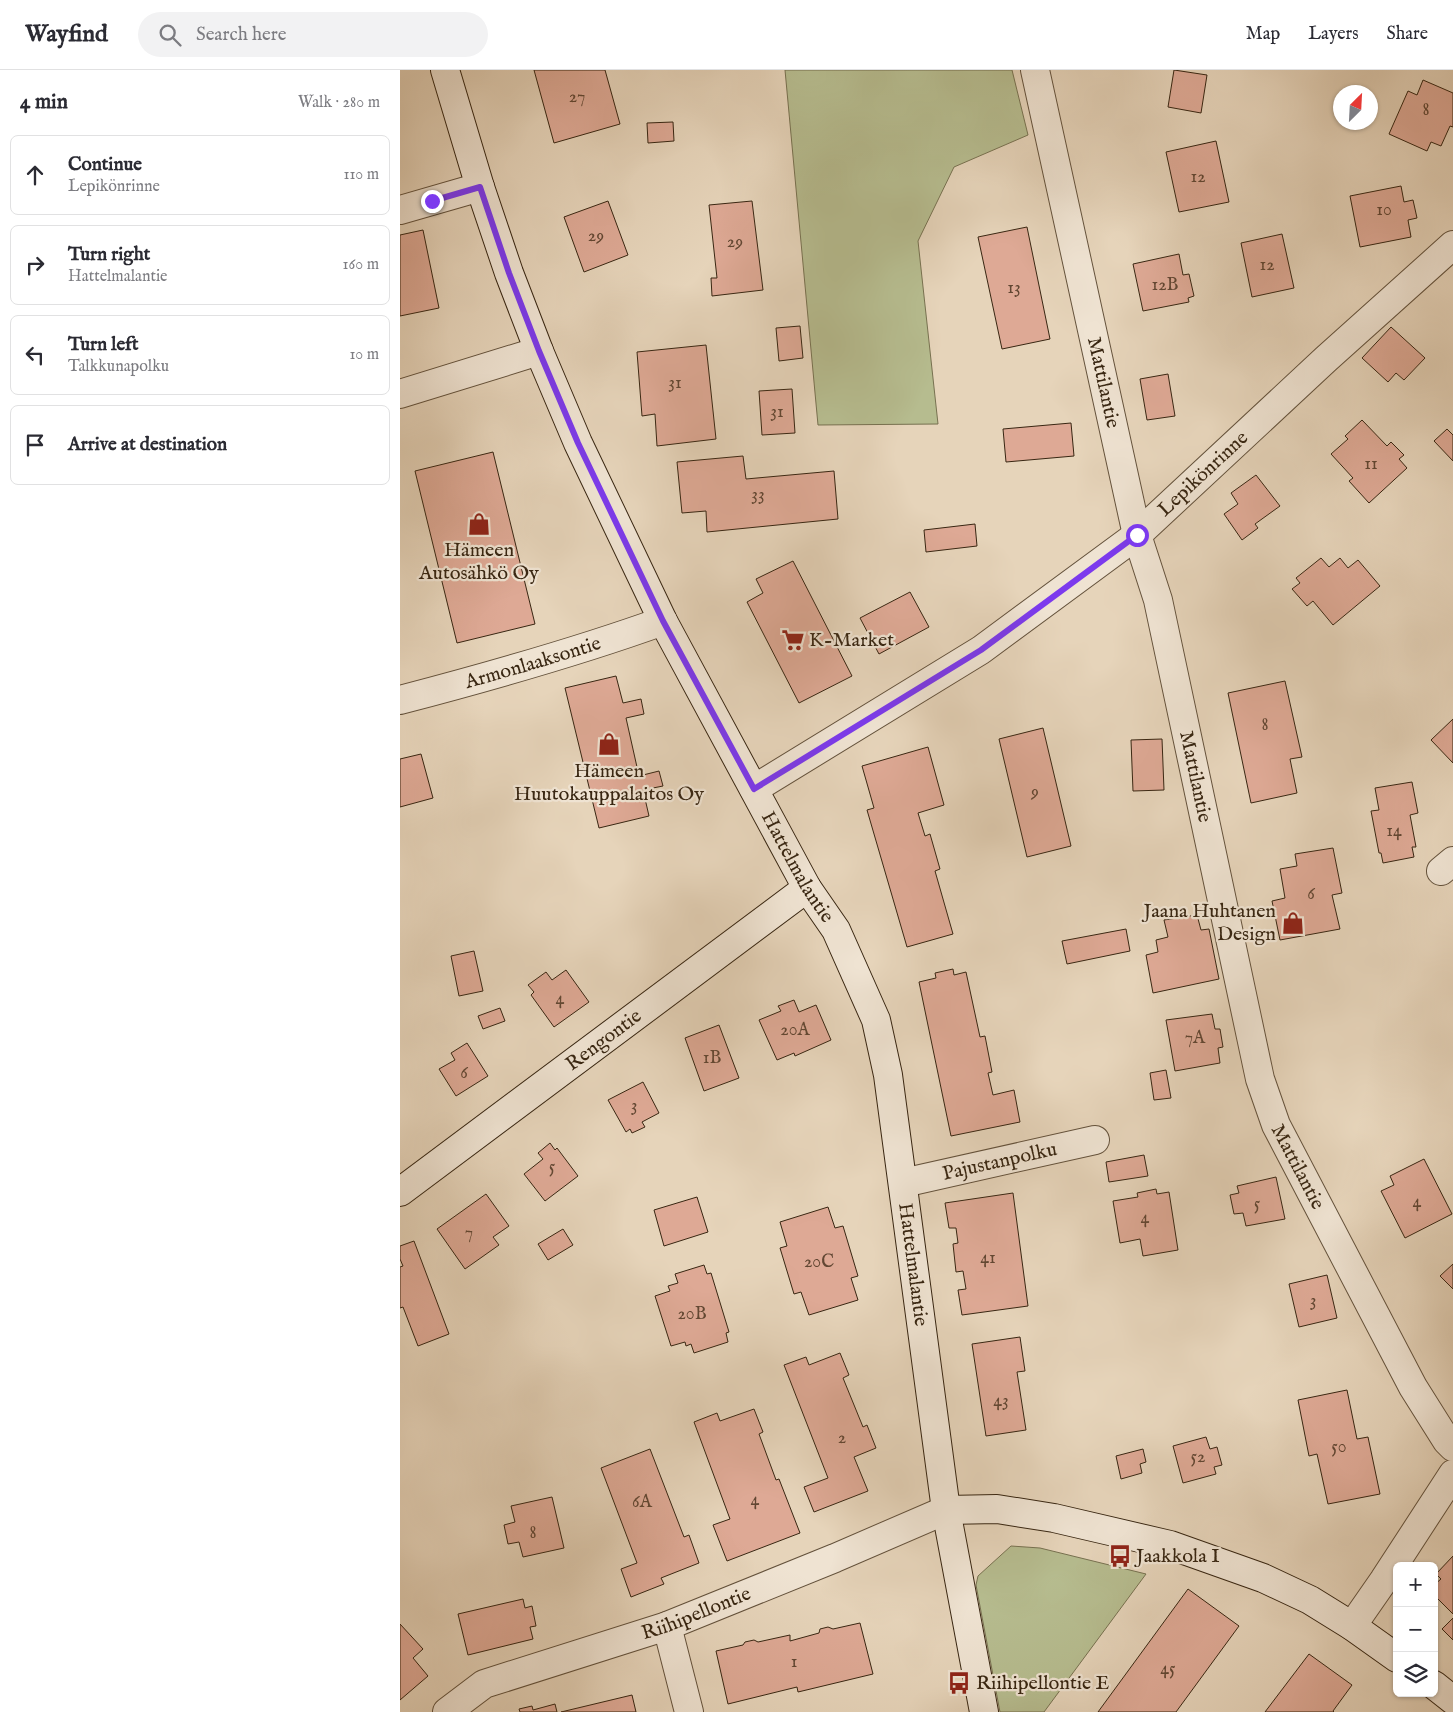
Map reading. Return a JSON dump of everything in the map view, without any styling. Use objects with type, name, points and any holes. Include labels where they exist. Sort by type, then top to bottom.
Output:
[{"type":"street","name":"Hattelmalantie","points":[[445,70],[480,187],[509,273],[539,351],[578,443],[663,621],[807,888],[836,930],[876,1020],[888,1075],[946,1510],[984,1712]]},
{"type":"street","name":"Mattilantie","points":[[1036,70],[1137,535],[1158,600],[1260,1078],[1276,1125],[1413,1387],[1453,1447]]},
{"type":"street","points":[[400,210],[480,187]]},
{"type":"street","name":"Lepikönrinne","points":[[754,789],[981,650],[1137,535],[1326,359],[1453,245]]},
{"type":"street","points":[[400,394],[539,351]]},
{"type":"street","name":"Armonlaaksontie","points":[[400,700],[517,668],[663,621]]},
{"type":"street","name":"Rengontie","points":[[400,1192],[807,888]]},
{"type":"street","name":"Pajustanpolku","points":[[903,1183],[1095,1140]]},
{"type":"street","points":[[1352,1626],[1453,1474]]},
{"type":"street","points":[[946,1510],[997,1509],[1054,1518],[1170,1545],[1263,1578],[1310,1600],[1352,1626],[1393,1655]]},
{"type":"street","name":"Riihipellontie","points":[[447,1712],[484,1684],[667,1626],[835,1558],[946,1510]]},
{"type":"street","points":[[667,1626],[689,1712]]},
{"type":"street","points":[[1438,1689],[1453,1700]]},
{"type":"green space","points":[[785,70],[1012,70],[1028,135],[954,167],[918,241],[938,424],[818,425]]},
{"type":"green space","points":[[1011,1546],[1040,1548],[1146,1574],[1044,1712],[1000,1712],[976,1585],[978,1576]]},
{"type":"building","points":[[534,70],[605,70],[620,124],[554,143]]},
{"type":"building","points":[[1174,70],[1207,75],[1201,113],[1168,107]]},
{"type":"building","points":[[1423,80],[1453,93],[1453,127],[1450,126],[1441,146],[1431,142],[1427,151],[1389,134],[1408,91],[1417,95]]},
{"type":"building","points":[[673,122],[674,141],[648,143],[647,123]]},
{"type":"building","points":[[1216,141],[1229,202],[1179,212],[1166,152]]},
{"type":"building","points":[[1401,186],[1404,202],[1413,200],[1417,218],[1408,220],[1411,237],[1360,247],[1350,196]]},
{"type":"building","points":[[608,201],[628,255],[584,272],[564,217]]},
{"type":"building","points":[[752,201],[763,290],[712,296],[711,278],[717,278],[709,205]]},
{"type":"building","points":[[1027,227],[1050,339],[1002,349],[978,237]]},
{"type":"building","points":[[423,230],[439,308],[400,316],[400,235]]},
{"type":"building","points":[[1282,234],[1294,288],[1252,297],[1241,243]]},
{"type":"building","points":[[1179,254],[1183,275],[1189,274],[1194,296],[1188,298],[1189,302],[1143,311],[1133,264]]},
{"type":"building","points":[[800,326],[803,358],[779,361],[776,328]]},
{"type":"building","points":[[1391,327],[1425,358],[1404,380],[1396,373],[1388,382],[1362,358]]},
{"type":"building","points":[[706,345],[716,439],[657,446],[655,414],[642,416],[637,352]]},
{"type":"building","points":[[1168,374],[1175,416],[1147,420],[1140,379]]},
{"type":"building","points":[[792,389],[795,433],[762,435],[759,391]]},
{"type":"building","points":[[1362,420],[1387,446],[1391,442],[1404,455],[1399,459],[1407,468],[1369,503],[1349,481],[1353,478],[1331,454],[1348,439],[1345,436]]},
{"type":"building","points":[[1071,423],[1074,456],[1006,462],[1003,429]]},
{"type":"building","points":[[1447,429],[1453,435],[1453,461],[1434,441]]},
{"type":"building","points":[[493,452],[535,624],[457,643],[415,471]]},
{"type":"building","points":[[743,456],[746,479],[834,471],[838,519],[707,532],[706,511],[682,513],[677,462]]},
{"type":"building","points":[[1256,475],[1280,506],[1255,524],[1258,528],[1242,540],[1224,514],[1238,504],[1231,493]]},
{"type":"building","points":[[975,524],[977,546],[926,552],[924,530]]},
{"type":"building","points":[[1321,558],[1329,567],[1340,558],[1348,568],[1358,560],[1380,586],[1333,625],[1313,601],[1307,606],[1292,589],[1300,583],[1296,578]]},
{"type":"building","points":[[793,561],[852,676],[799,703],[747,602],[763,593],[756,579]]},
{"type":"building","points":[[910,592],[929,627],[879,654],[860,618]]},
{"type":"building","points":[[616,676],[623,703],[641,699],[644,714],[626,718],[639,776],[659,771],[663,786],[643,790],[649,816],[599,828],[565,688]]},
{"type":"building","points":[[1285,681],[1302,757],[1290,759],[1297,793],[1251,803],[1228,693]]},
{"type":"building","points":[[1453,719],[1453,763],[1431,740]]},
{"type":"building","points":[[1043,728],[1071,846],[1027,857],[999,739]]},
{"type":"building","points":[[1162,739],[1164,790],[1133,791],[1131,740]]},
{"type":"building","points":[[928,747],[944,805],[918,813],[925,836],[930,834],[940,869],[935,871],[953,934],[907,947],[867,810],[874,808],[862,766]]},
{"type":"building","points":[[421,754],[433,798],[400,807],[400,759]]},
{"type":"building","points":[[1412,782],[1418,813],[1410,815],[1416,847],[1412,847],[1414,857],[1383,863],[1381,853],[1379,853],[1371,811],[1379,810],[1375,788]]},
{"type":"building","points":[[1333,848],[1342,893],[1332,895],[1340,929],[1280,940],[1272,901],[1285,898],[1280,869],[1297,866],[1295,854]]},
{"type":"building","points":[[1197,915],[1201,930],[1209,929],[1219,979],[1153,993],[1146,955],[1158,952],[1156,940],[1168,937],[1164,920]]},
{"type":"building","points":[[1126,929],[1130,951],[1067,964],[1062,941]]},
{"type":"building","points":[[474,951],[483,991],[459,996],[451,956]]},
{"type":"building","points":[[953,969],[954,975],[966,972],[980,1037],[985,1036],[992,1072],[988,1073],[993,1095],[1014,1090],[1020,1122],[951,1136],[919,982],[936,978],[935,973]]},
{"type":"building","points":[[566,970],[589,1002],[554,1027],[531,995],[534,992],[528,985],[546,972],[552,980]]},
{"type":"building","points":[[794,1000],[799,1012],[816,1005],[831,1040],[795,1056],[794,1053],[777,1060],[759,1020],[781,1011],[778,1006]]},
{"type":"building","points":[[500,1008],[505,1021],[483,1029],[478,1016]]},
{"type":"building","points":[[1212,1014],[1215,1029],[1220,1029],[1223,1047],[1218,1048],[1220,1063],[1175,1071],[1166,1020]]},
{"type":"building","points":[[719,1025],[739,1078],[704,1091],[685,1038]]},
{"type":"building","points":[[467,1043],[488,1076],[456,1096],[439,1069],[455,1060],[451,1053]]},
{"type":"building","points":[[1166,1070],[1171,1098],[1154,1100],[1150,1073]]},
{"type":"building","points":[[643,1082],[659,1113],[642,1122],[645,1127],[632,1133],[630,1129],[626,1132],[608,1100]]},
{"type":"building","points":[[550,1143],[555,1150],[557,1148],[578,1176],[545,1201],[524,1174],[543,1159],[538,1153]]},
{"type":"building","points":[[1144,1155],[1148,1176],[1109,1182],[1106,1162]]},
{"type":"building","points":[[1424,1159],[1452,1214],[1405,1238],[1381,1191],[1394,1185],[1390,1176]]},
{"type":"building","points":[[1276,1177],[1285,1219],[1246,1226],[1243,1213],[1234,1214],[1230,1195],[1239,1193],[1237,1186]]},
{"type":"building","points":[[1156,1189],[1157,1194],[1169,1192],[1178,1250],[1143,1256],[1140,1239],[1120,1243],[1113,1201],[1138,1197],[1137,1193]]},
{"type":"building","points":[[1013,1193],[1028,1306],[962,1315],[958,1290],[966,1289],[963,1271],[956,1272],[953,1244],[958,1243],[956,1228],[949,1228],[945,1203]]},
{"type":"building","points":[[486,1194],[509,1226],[493,1237],[499,1245],[465,1269],[437,1229]]},
{"type":"building","points":[[697,1197],[708,1232],[664,1246],[654,1210]]},
{"type":"building","points":[[828,1207],[835,1228],[843,1226],[858,1276],[851,1278],[858,1300],[809,1315],[801,1292],[794,1294],[780,1248],[787,1246],[780,1222]]},
{"type":"building","points":[[563,1229],[573,1245],[548,1260],[538,1244]]},
{"type":"building","points":[[414,1241],[449,1334],[418,1346],[403,1307],[400,1308],[400,1267],[403,1266],[400,1259],[400,1246]]},
{"type":"building","points":[[1453,1264],[1453,1289],[1440,1276]]},
{"type":"building","points":[[704,1265],[707,1274],[711,1273],[729,1332],[726,1333],[728,1342],[694,1353],[691,1344],[686,1346],[685,1342],[671,1346],[655,1296],[670,1291],[668,1286],[678,1283],[675,1274]]},
{"type":"building","points":[[1327,1275],[1337,1318],[1299,1327],[1289,1284]]},
{"type":"building","points":[[1020,1337],[1025,1371],[1017,1372],[1026,1430],[986,1436],[972,1344]]},
{"type":"building","points":[[840,1353],[849,1375],[843,1378],[863,1427],[867,1425],[876,1448],[854,1457],[868,1491],[814,1512],[804,1487],[828,1478],[784,1365],[806,1357],[809,1365]]},
{"type":"building","points":[[1347,1390],[1357,1439],[1368,1437],[1380,1494],[1328,1504],[1317,1454],[1309,1456],[1298,1400]]},
{"type":"building","points":[[754,1409],[763,1432],[759,1434],[776,1480],[779,1479],[800,1533],[727,1561],[713,1525],[730,1519],[694,1422],[717,1413],[720,1421]]},
{"type":"building","points":[[1206,1437],[1210,1449],[1217,1447],[1222,1465],[1214,1467],[1216,1474],[1183,1483],[1173,1446]]},
{"type":"building","points":[[650,1449],[684,1537],[689,1535],[699,1563],[661,1578],[664,1584],[631,1597],[621,1569],[637,1563],[601,1468]]},
{"type":"building","points":[[1143,1449],[1146,1462],[1140,1464],[1142,1473],[1121,1479],[1116,1456]]},
{"type":"building","points":[[552,1497],[564,1548],[523,1557],[519,1542],[508,1544],[504,1525],[515,1522],[511,1506]]},
{"type":"building","points":[[1453,1556],[1453,1614],[1438,1599],[1438,1582],[1441,1579],[1438,1576],[1438,1572]]},
{"type":"building","points":[[1188,1589],[1239,1626],[1176,1712],[1098,1712]]},
{"type":"building","points":[[523,1599],[525,1608],[532,1606],[536,1626],[530,1627],[533,1639],[468,1655],[458,1614]]},
{"type":"building","points":[[1453,1618],[1453,1640],[1442,1629]]},
{"type":"building","points":[[860,1623],[873,1674],[798,1692],[797,1687],[728,1704],[716,1651],[743,1645],[745,1642],[754,1640],[758,1642],[790,1635],[790,1641],[819,1633],[820,1629],[828,1627],[833,1629]]},
{"type":"building","points":[[400,1624],[423,1649],[413,1658],[428,1676],[400,1700]]},
{"type":"building","points":[[1309,1654],[1352,1685],[1334,1712],[1265,1712]]},
{"type":"building","points":[[632,1695],[636,1712],[561,1712]]},
{"type":"building","points":[[555,1704],[557,1712],[520,1712],[519,1709],[532,1706],[533,1710]]},
{"type":"place","name":"Hämeen Autosähkö Oy","points":[[479,524]]},
{"type":"place","name":"K-Market","points":[[793,640]]},
{"type":"place","name":"Hämeen Huutokauppalaitos Oy","points":[[609,744]]},
{"type":"place","name":"Jaana Huhtanen Design","points":[[1293,923]]},
{"type":"place","name":"Jaakkola I","points":[[1120,1556]]},
{"type":"place","name":"Riihipellontie E","points":[[959,1683]]},
{"type":"route","points":[[432,201],[480,187],[509,273],[539,351],[578,443],[638,572],[754,789],[981,650],[1137,535]]}]
